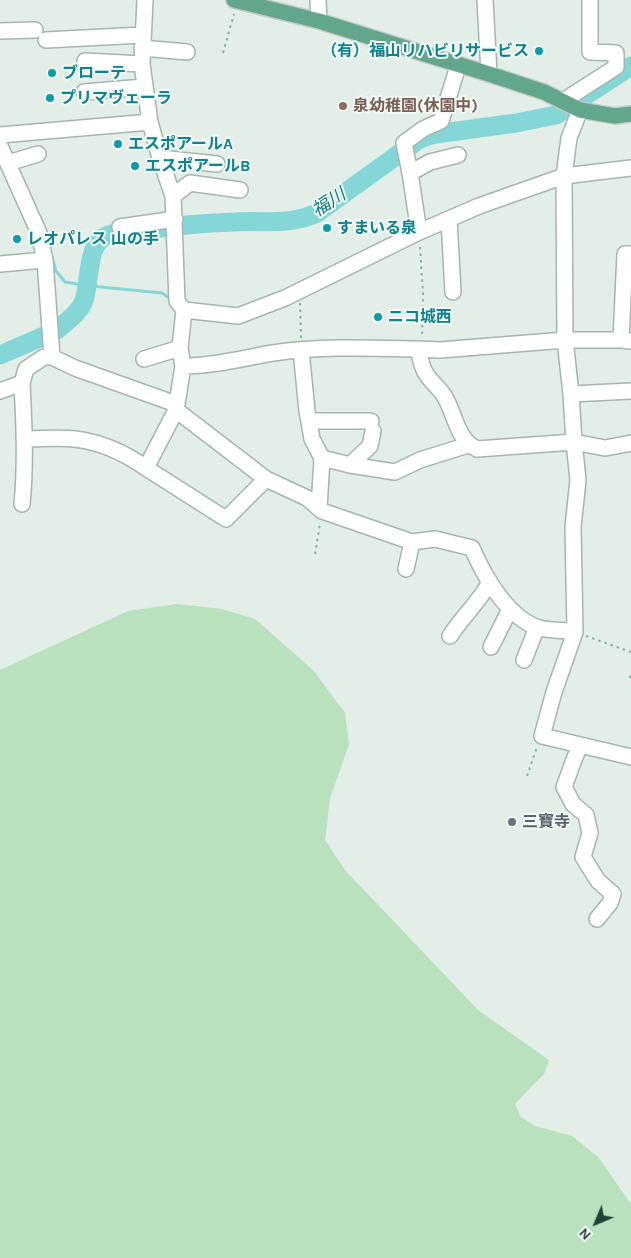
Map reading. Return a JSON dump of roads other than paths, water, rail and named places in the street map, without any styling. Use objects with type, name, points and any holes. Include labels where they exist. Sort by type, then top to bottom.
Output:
[{"type":"main road","points":[[236,0],[318,21],[458,66],[489,74],[544,92],[572,106],[615,116],[631,114]]},
{"type":"street","points":[[145,0],[142,42],[144,87],[150,122],[173,196],[177,301],[184,310],[180,348],[183,366],[176,407],[146,468]]},
{"type":"street","points":[[318,0],[318,21]]},
{"type":"street","points":[[485,0],[489,74]]},
{"type":"street","points":[[590,0],[590,52],[616,52],[616,66],[572,106],[564,176],[565,340],[572,394],[578,480],[573,527],[574,632],[542,736],[631,757]]},
{"type":"street","points":[[0,31],[142,42],[187,52]]},
{"type":"street","points":[[85,61],[142,64]]},
{"type":"street","points":[[419,232],[404,143],[423,128],[441,121],[458,66]]},
{"type":"street","points":[[84,92],[144,87]]},
{"type":"street","points":[[52,357],[45,260],[39,233],[1,138],[150,122]]},
{"type":"street","points":[[12,162],[38,154]]},
{"type":"street","points":[[410,172],[430,162],[458,155]]},
{"type":"street","points":[[160,158],[217,164]]},
{"type":"street","points":[[184,310],[238,316],[277,301],[419,232],[479,206],[564,176],[631,168]]},
{"type":"street","points":[[173,196],[190,183],[240,190]]},
{"type":"street","points":[[449,219],[453,292]]},
{"type":"street","points":[[120,227],[175,223]]},
{"type":"street","points":[[183,366],[205,366],[273,353],[301,350],[371,348],[440,350],[565,340],[626,340],[625,254],[631,254]]},
{"type":"street","points":[[0,264],[45,260]]},
{"type":"street","points":[[144,359],[180,348]]},
{"type":"street","points":[[420,349],[424,372],[451,407],[456,422],[468,445],[477,449],[574,442],[605,448],[631,443]]},
{"type":"street","points":[[301,350],[312,439],[322,458],[320,510]]},
{"type":"street","points":[[22,504],[24,480],[22,383],[26,369],[44,357],[52,357],[75,368],[176,407],[266,478],[307,498],[320,510],[412,542],[435,539],[472,548],[490,582],[517,616],[537,627],[574,632]]},
{"type":"street","points":[[0,391],[22,383]]},
{"type":"street","points":[[572,394],[631,392]]},
{"type":"street","points":[[309,421],[372,426],[370,446],[350,465]]},
{"type":"street","points":[[24,439],[74,438],[100,444],[134,460],[226,519],[266,478]]},
{"type":"street","points":[[322,458],[350,465],[395,472],[420,460],[468,445]]},
{"type":"street","points":[[406,569],[412,542]]},
{"type":"street","points":[[450,636],[458,623],[482,597],[490,582]]},
{"type":"street","points":[[491,647],[510,609]]},
{"type":"street","points":[[524,660],[537,627]]},
{"type":"street","points":[[580,746],[564,788],[573,804],[586,816],[590,833],[583,857],[598,881],[613,894],[610,903],[597,919]]},
{"type":"waterway","name":"福川","points":[[57,330],[81,307],[95,248],[99,241],[106,236],[187,225],[223,222],[286,221],[306,217],[317,213],[421,138],[435,134],[516,123],[556,115],[631,66]]},
{"type":"waterway","points":[[52,257],[56,271],[65,282],[83,285]]},
{"type":"waterway","points":[[91,286],[162,293],[168,297]]},
{"type":"waterway","name":"福川","points":[[0,355],[44,336]]},
{"type":"place","name":"（有）福山リハビリサービス","points":[[539,51]]},
{"type":"place","name":"ブローテ","points":[[52,73]]},
{"type":"place","name":"プリマヴェーラ","points":[[50,98]]},
{"type":"place","name":"泉幼稚園(休園中)","points":[[343,106]]},
{"type":"place","name":"エスポアールA","points":[[118,144]]},
{"type":"place","name":"エスポアールB","points":[[135,166]]},
{"type":"place","name":"すまいる泉","points":[[327,228]]},
{"type":"place","name":"レオパレス 山の手","points":[[17,239]]},
{"type":"place","name":"ニコ城西","points":[[378,317]]},
{"type":"place","name":"三寶寺","points":[[512,822]]}]
